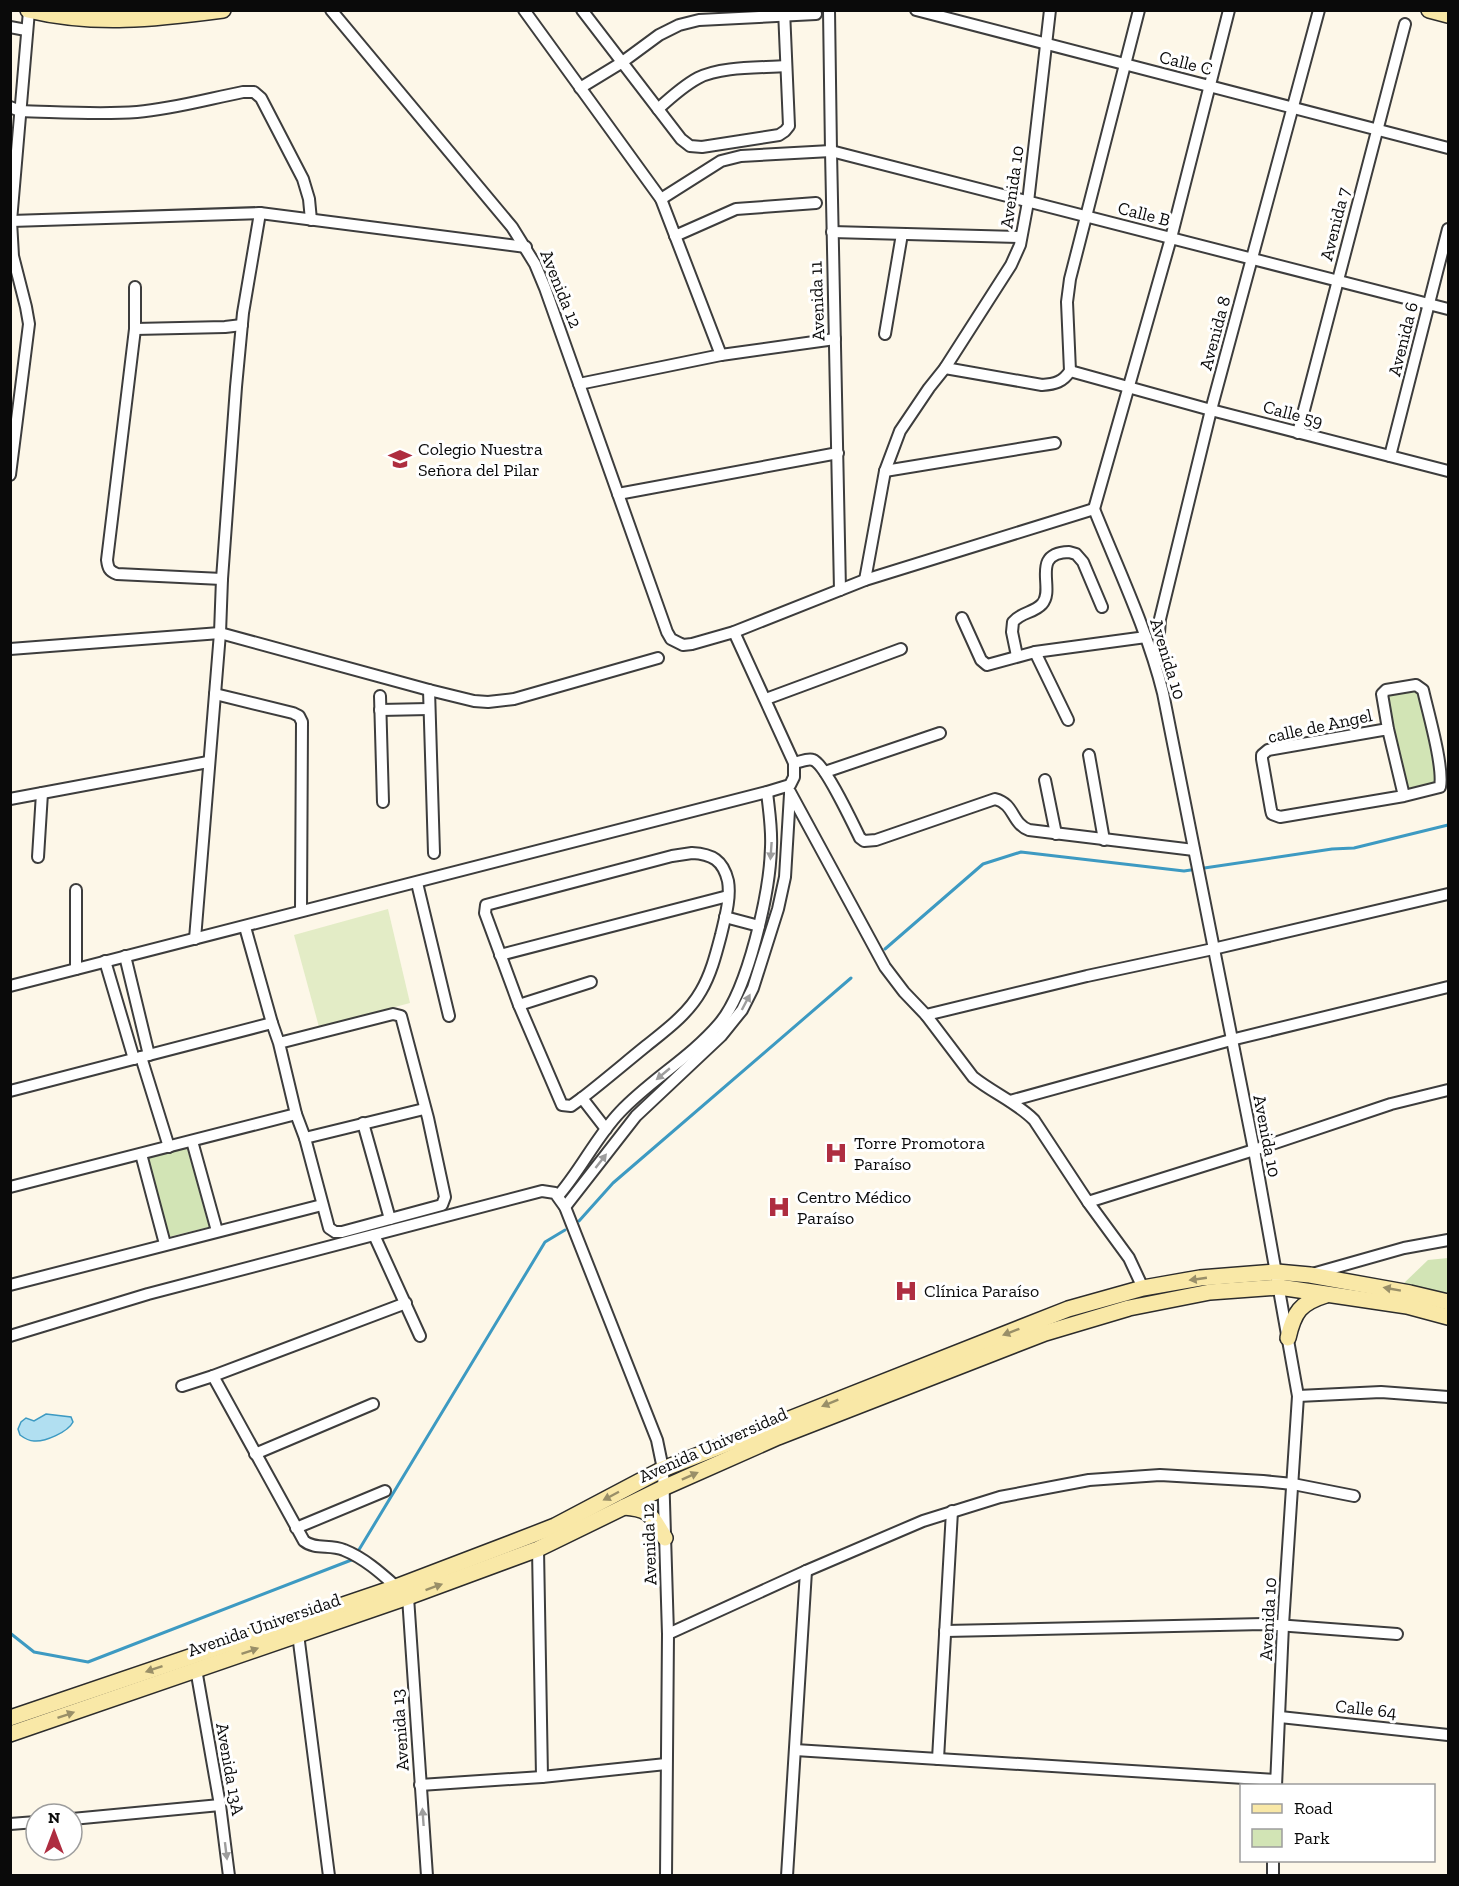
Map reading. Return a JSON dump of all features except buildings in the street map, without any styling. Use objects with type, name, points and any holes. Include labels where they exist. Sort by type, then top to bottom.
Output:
[{"type":"street","points":[[10,475],[15,408],[29,324],[13,256],[11,221],[15,109],[28,11],[92,20],[128,21],[223,10]]},
{"type":"street","name":"Avenida 12","points":[[331,10],[507,220],[526,247],[545,288],[671,639],[683,645],[734,632]]},
{"type":"street","points":[[524,10],[661,199],[722,355]]},
{"type":"street","points":[[582,10],[681,140],[690,146],[702,147],[779,135],[789,126],[784,12]]},
{"type":"street","name":"Avenida 11","points":[[829,10],[840,590]]},
{"type":"street","name":"Calle C","points":[[916,10],[1449,148]]},
{"type":"street","name":"Avenida 10","points":[[865,580],[885,471],[900,431],[923,395],[945,368],[1016,255],[1028,202],[1050,10]]},
{"type":"street","points":[[945,368],[1042,385],[1057,383],[1064,379],[1070,370],[1068,291],[1073,263],[1139,10]]},
{"type":"street","points":[[565,1207],[636,1116],[721,1036],[742,1010],[753,988],[778,909],[785,877],[790,789],[794,777],[794,763],[734,632],[865,580],[1094,509],[1171,238],[1229,10]]},
{"type":"street","name":"Avenida 8","points":[[1157,667],[1160,619],[1211,410],[1319,10]]},
{"type":"street","points":[[1429,10],[1449,15]]},
{"type":"street","points":[[580,88],[621,63],[659,35],[679,25],[699,20],[784,12],[816,14]]},
{"type":"street","name":"Avenida 7","points":[[1298,432],[1405,24]]},
{"type":"street","points":[[10,27],[26,30]]},
{"type":"street","points":[[658,109],[681,89],[706,75],[729,70],[786,66]]},
{"type":"street","points":[[15,109],[138,112],[243,92],[254,92],[261,98],[303,179],[309,199],[311,220]]},
{"type":"street","name":"Calle B","points":[[661,199],[729,158],[831,152],[1449,309]]},
{"type":"street","points":[[675,236],[736,209],[816,203]]},
{"type":"street","points":[[11,221],[260,213],[526,247]]},
{"type":"street","points":[[195,939],[242,325],[260,213]]},
{"type":"street","name":"Avenida 6","points":[[1390,456],[1449,229]]},
{"type":"street","points":[[832,232],[1021,237]]},
{"type":"street","points":[[885,334],[902,234]]},
{"type":"street","points":[[135,287],[135,329],[108,567],[111,572],[117,574],[222,579]]},
{"type":"street","points":[[135,329],[242,325]]},
{"type":"street","points":[[579,384],[722,355],[835,339]]},
{"type":"street","name":"Calle 59","points":[[1070,370],[1211,410],[1449,471]]},
{"type":"street","points":[[885,471],[1055,443]]},
{"type":"street","points":[[618,495],[838,453]]},
{"type":"street","name":"Avenida 10","points":[[1094,509],[1157,667],[1254,1150],[1298,1395],[1283,1625],[1276,1783]]},
{"type":"street","points":[[1017,656],[1012,632],[1013,622],[1022,614],[1040,607],[1044,601],[1046,569],[1054,555],[1069,552],[1080,558],[1102,607]]},
{"type":"street","points":[[962,618],[985,664],[1035,652],[1146,637]]},
{"type":"street","points":[[1139,621],[1160,619]]},
{"type":"street","points":[[10,649],[220,633],[429,690],[474,701],[498,702],[658,658]]},
{"type":"street","points":[[766,699],[901,649]]},
{"type":"street","points":[[1035,652],[1068,720]]},
{"type":"street","points":[[1413,685],[1419,686],[1423,690],[1443,754],[1440,787],[1404,795],[1388,729],[1383,692],[1413,685]]},
{"type":"street","points":[[429,690],[434,853]]},
{"type":"street","points":[[215,694],[293,713],[302,722],[301,911]]},
{"type":"street","points":[[380,696],[382,802]]},
{"type":"street","points":[[380,710],[429,709]]},
{"type":"street","name":"calle de Angel","points":[[1388,729],[1268,750],[1262,755],[1262,759],[1271,810],[1276,816],[1404,795]]},
{"type":"street","points":[[825,772],[940,733]]},
{"type":"street","points":[[1089,755],[1104,840]]},
{"type":"street","points":[[794,763],[813,760],[825,772],[860,838],[864,841],[876,840],[995,799],[1005,802],[1023,828],[1194,850]]},
{"type":"street","points":[[10,799],[208,762]]},
{"type":"street","points":[[1045,780],[1056,834]]},
{"type":"street","points":[[10,986],[767,792],[790,789]]},
{"type":"street","points":[[790,789],[885,967],[926,1015],[973,1077],[1024,1110],[1034,1120],[1088,1202],[1129,1258],[1143,1288]]},
{"type":"street","points":[[10,1336],[148,1294],[542,1191],[555,1192],[558,1196],[576,1175],[606,1129],[630,1102],[707,1037],[721,1022],[731,1005],[743,977],[759,926],[771,849],[767,792]]},
{"type":"street","points":[[38,857],[42,793]]},
{"type":"street","points":[[706,854],[715,858],[726,875],[729,885],[725,917],[708,977],[689,1008],[582,1098],[571,1106],[562,1105],[519,1005],[485,913],[484,909],[488,904],[672,856],[706,854]]},
{"type":"street","points":[[417,883],[449,1016]]},
{"type":"street","points":[[76,891],[76,969]]},
{"type":"street","points":[[926,1015],[1449,894]]},
{"type":"street","points":[[501,955],[728,896]]},
{"type":"street","points":[[725,917],[759,926]]},
{"type":"street","points":[[245,927],[329,1228],[335,1232],[342,1232],[442,1205],[445,1197],[403,1020],[398,1014],[279,1043]]},
{"type":"street","points":[[125,956],[142,1057]]},
{"type":"street","points":[[105,961],[142,1057],[169,1147]]},
{"type":"street","points":[[519,1005],[591,982]]},
{"type":"street","points":[[1010,1101],[1231,1040],[1449,987]]},
{"type":"street","points":[[10,1091],[272,1023]]},
{"type":"street","points":[[1088,1202],[1391,1104],[1449,1090]]},
{"type":"street","points":[[582,1098],[606,1129]]},
{"type":"street","points":[[305,1138],[424,1109]]},
{"type":"street","points":[[10,1187],[296,1114]]},
{"type":"street","points":[[363,1123],[390,1219]]},
{"type":"street","points":[[192,1141],[217,1231]]},
{"type":"street","points":[[141,1154],[165,1244]]},
{"type":"street","name":"Avenida 12","points":[[558,1196],[565,1207],[657,1440],[663,1469],[668,1634],[666,1875]]},
{"type":"street","points":[[10,1285],[322,1205]]},
{"type":"street","points":[[374,1235],[420,1336]]},
{"type":"street","points":[[1310,1275],[1404,1248],[1449,1240]]},
{"type":"street","name":"Avenida Universidad","points":[[10,1718],[538,1549],[663,1488],[778,1437],[1045,1333],[1129,1308],[1278,1279],[1310,1275],[1449,1302]]},
{"type":"street","name":"Avenida Universidad","points":[[10,1734],[297,1634],[402,1592],[555,1526],[663,1469],[1068,1309],[1143,1288],[1200,1278],[1278,1279],[1330,1293],[1407,1306],[1449,1317]]},
{"type":"street","points":[[1288,1338],[1297,1311],[1314,1298],[1330,1293]]},
{"type":"street","points":[[182,1386],[406,1303]]},
{"type":"street","points":[[213,1376],[304,1541],[310,1546],[331,1546],[343,1549],[362,1559],[402,1592]]},
{"type":"street","points":[[1298,1395],[1381,1392],[1449,1397]]},
{"type":"street","points":[[255,1454],[373,1404]]},
{"type":"street","points":[[668,1634],[922,1521],[1000,1497],[1089,1480],[1160,1475],[1293,1484],[1354,1496]]},
{"type":"street","points":[[296,1528],[385,1491]]},
{"type":"street","points":[[624,1507],[642,1508],[649,1514],[665,1538]]},
{"type":"street","points":[[938,1759],[952,1511]]},
{"type":"street","points":[[538,1549],[542,1777]]},
{"type":"street","points":[[787,1875],[806,1571]]},
{"type":"street","name":"Avenida 13","points":[[402,1592],[427,1875]]},
{"type":"street","points":[[945,1631],[1283,1625],[1397,1634]]},
{"type":"street","points":[[297,1634],[329,1875]]},
{"type":"street","name":"Avenida 13A","points":[[196,1669],[220,1805],[229,1875]]},
{"type":"street","name":"Calle 64","points":[[1280,1717],[1449,1735]]},
{"type":"street","points":[[795,1749],[1276,1783]]},
{"type":"street","points":[[420,1785],[542,1777],[666,1764]]},
{"type":"street","points":[[84,1818],[220,1805]]},
{"type":"green space","points":[[1418,690],[1438,786],[1407,792],[1386,695]]},
{"type":"green space","points":[[388,909],[410,1003],[319,1027],[294,935]]},
{"type":"green space","points":[[187,1147],[209,1227],[168,1237],[147,1158]]},
{"type":"green space","points":[[1448,1258],[1448,1296],[1402,1285],[1428,1260]]},
{"type":"water","points":[[46,1414],[71,1417],[73,1422],[61,1433],[44,1440],[32,1441],[20,1435],[18,1429],[21,1422],[26,1418],[34,1421]]},
{"type":"waterway","points":[[885,949],[983,864],[1021,852],[1184,871],[1332,849],[1354,848],[1448,825]]},
{"type":"waterway","points":[[579,1221],[613,1183],[851,978]]},
{"type":"waterway","points":[[357,1553],[545,1242],[565,1230]]},
{"type":"waterway","points":[[10,1633],[34,1652],[88,1662],[354,1559]]},
{"type":"place","name":"Colegio Nuestra Señora del Pilar","points":[[400,459]]},
{"type":"place","name":"Torre Promotora Paraíso","points":[[836,1153]]},
{"type":"place","name":"Centro Médico Paraíso","points":[[779,1207]]},
{"type":"place","name":"Clínica Paraíso","points":[[906,1291]]}]
